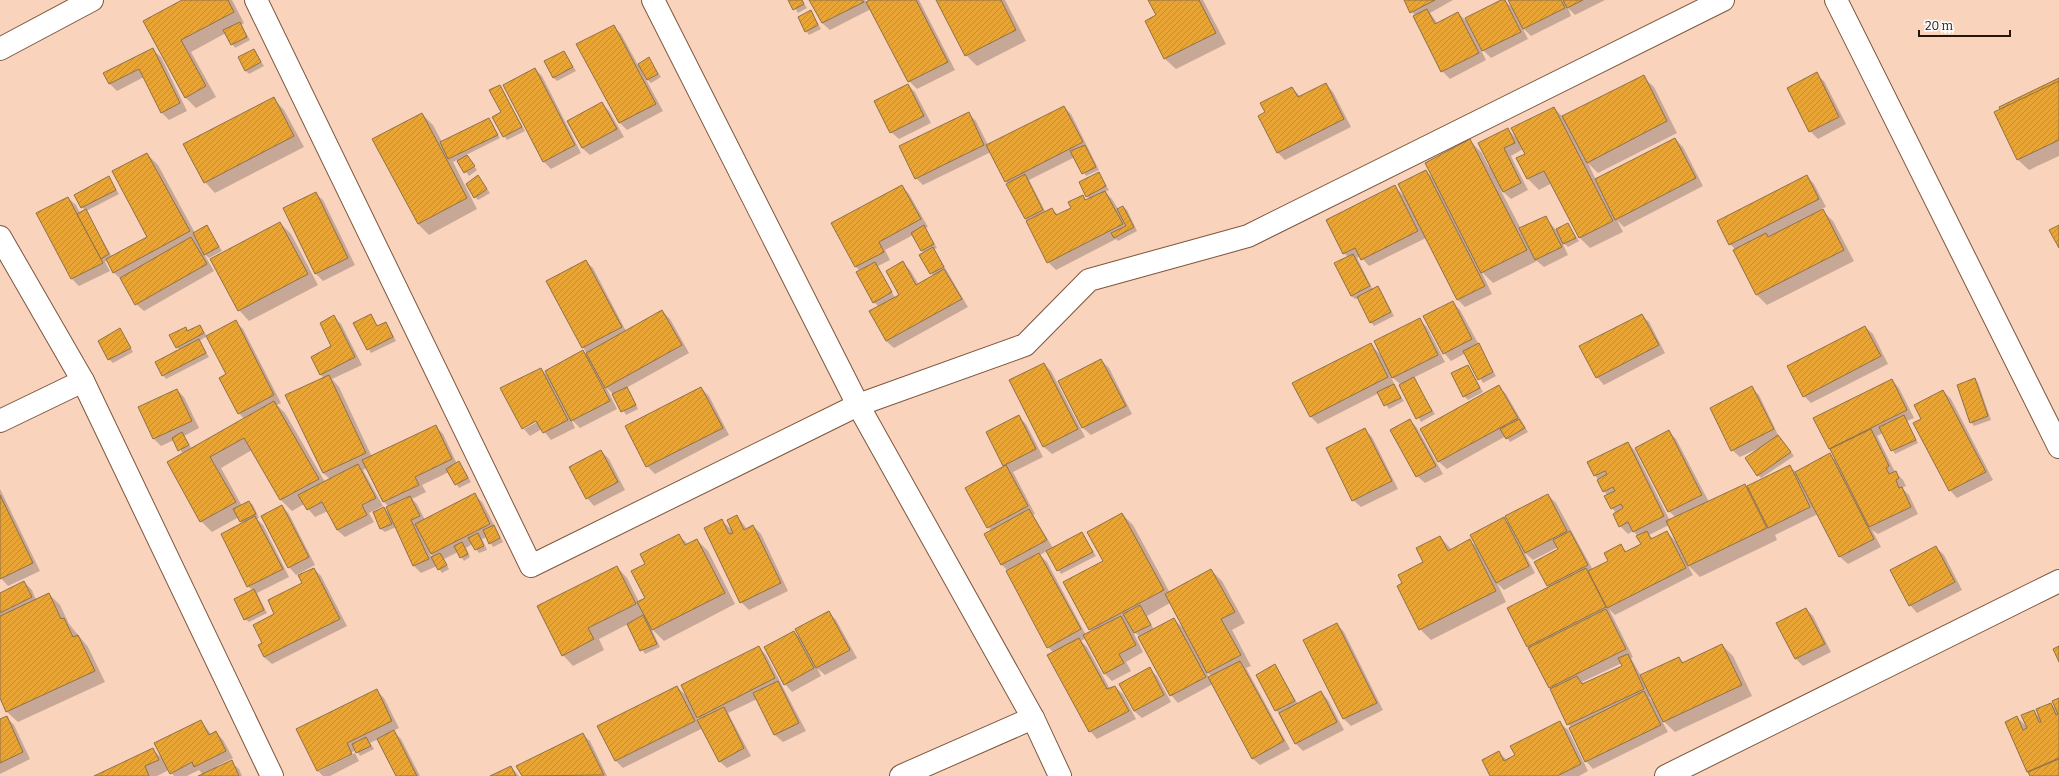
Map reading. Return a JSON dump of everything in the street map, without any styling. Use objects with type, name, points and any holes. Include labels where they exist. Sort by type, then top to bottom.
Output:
[{"type":"street","points":[[0,49],[92,0]]},
{"type":"street","points":[[256,0],[531,566],[858,405],[1025,345],[1089,280],[1248,236],[1723,0]]},
{"type":"street","points":[[653,0],[858,405],[1033,718],[1060,776]]},
{"type":"street","points":[[1836,0],[2059,446]]},
{"type":"street","points":[[0,238],[83,382],[272,776]]},
{"type":"street","points":[[0,421],[83,382]]},
{"type":"street","points":[[1666,776],[2059,581]]},
{"type":"street","points":[[901,776],[1033,718]]},
{"type":"building","points":[[182,0],[228,0],[234,12],[181,40],[206,86],[185,98],[143,21]]},
{"type":"building","points":[[788,0],[802,0],[804,4],[793,10]]},
{"type":"building","points":[[809,0],[862,0],[864,2],[822,23]]},
{"type":"building","points":[[869,0],[916,0],[948,62],[908,82],[866,2]]},
{"type":"building","points":[[936,0],[1001,0],[1016,30],[965,56]]},
{"type":"building","points":[[1148,0],[1199,0],[1216,33],[1164,59],[1145,21],[1156,15]]},
{"type":"building","points":[[1404,0],[1435,0],[1410,13]]},
{"type":"building","points":[[1501,0],[1505,0],[1521,32],[1482,51],[1465,18]]},
{"type":"building","points":[[1508,0],[1561,0],[1565,8],[1523,29]]},
{"type":"building","points":[[1563,0],[1583,0],[1567,8]]},
{"type":"building","points":[[1427,9],[1435,24],[1458,12],[1479,53],[1441,72],[1413,16]]},
{"type":"building","points":[[811,10],[818,25],[805,32],[798,17]]},
{"type":"building","points":[[240,22],[247,37],[231,45],[223,30]]},
{"type":"building","points":[[614,25],[656,104],[619,123],[576,44]]},
{"type":"building","points":[[153,48],[180,103],[161,113],[139,69],[109,84],[103,73]]},
{"type":"building","points":[[254,49],[261,62],[245,71],[238,57]]},
{"type":"building","points":[[564,51],[573,67],[553,78],[544,61]]},
{"type":"building","points":[[649,57],[658,74],[647,80],[638,64]]},
{"type":"building","points":[[535,68],[575,145],[543,162],[503,85]]},
{"type":"building","points":[[1817,72],[1839,117],[1809,132],[1787,88]]},
{"type":"building","points":[[1644,75],[1667,121],[1587,163],[1562,116]]},
{"type":"building","points":[[2059,78],[2059,137],[2022,154],[1999,107]]},
{"type":"building","points":[[2059,81],[2059,140],[2017,160],[1994,112]]},
{"type":"building","points":[[1326,83],[1344,119],[1277,153],[1258,116],[1265,112],[1260,103],[1292,87],[1298,97]]},
{"type":"building","points":[[908,84],[924,116],[890,133],[874,101]]},
{"type":"building","points":[[500,85],[522,127],[503,137],[492,117],[501,112],[489,90]]},
{"type":"building","points":[[274,97],[294,136],[204,183],[183,144]]},
{"type":"building","points":[[602,102],[617,129],[582,148],[567,121]]},
{"type":"building","points":[[1064,106],[1083,142],[1005,182],[986,145]]},
{"type":"building","points":[[1554,107],[1613,221],[1579,238],[1544,171],[1527,179],[1516,158],[1525,154],[1511,128]]},
{"type":"building","points":[[969,112],[984,145],[915,179],[899,146]]},
{"type":"building","points":[[422,113],[467,198],[418,224],[372,139]]},
{"type":"building","points":[[489,118],[498,135],[448,159],[440,142]]},
{"type":"building","points":[[1508,128],[1515,143],[1504,148],[1521,183],[1503,192],[1478,143]]},
{"type":"building","points":[[1675,138],[1696,178],[1615,220],[1595,179]]},
{"type":"building","points":[[1470,139],[1527,250],[1481,273],[1425,163]]},
{"type":"building","points":[[1085,145],[1096,167],[1082,174],[1070,151]]},
{"type":"building","points":[[147,153],[190,231],[113,273],[106,259],[147,237],[112,171]]},
{"type":"building","points":[[467,155],[475,166],[464,173],[457,161]]},
{"type":"building","points":[[1426,170],[1485,286],[1457,300],[1398,184]]},
{"type":"building","points":[[1099,172],[1106,186],[1086,197],[1079,182]]},
{"type":"building","points":[[1025,174],[1043,210],[1025,219],[1006,184]]},
{"type":"building","points":[[478,175],[487,189],[474,198],[466,184]]},
{"type":"building","points":[[1807,175],[1819,199],[1729,245],[1717,221]]},
{"type":"building","points":[[109,176],[116,190],[81,208],[74,195]]},
{"type":"building","points":[[902,185],[921,219],[879,242],[884,252],[855,267],[831,223]]},
{"type":"building","points":[[1395,185],[1418,231],[1361,260],[1355,248],[1343,254],[1326,220]]},
{"type":"building","points":[[1105,191],[1123,224],[1047,263],[1026,221],[1052,208],[1056,215],[1071,208],[1068,202],[1083,195],[1085,200]]},
{"type":"building","points":[[316,192],[348,258],[315,274],[283,208]]},
{"type":"building","points":[[68,197],[103,263],[71,279],[36,213]]},
{"type":"building","points":[[1123,206],[1134,227],[1114,238],[1111,233],[1126,226],[1117,209]]},
{"type":"building","points":[[86,209],[109,254],[101,259],[77,214]]},
{"type":"building","points":[[1823,209],[1844,250],[1756,295],[1733,250],[1766,233],[1768,237]]},
{"type":"building","points":[[1546,216],[1562,247],[1535,260],[1519,228]]},
{"type":"building","points":[[280,222],[308,274],[238,311],[210,259]]},
{"type":"building","points":[[1568,223],[1576,238],[1563,244],[1556,229]]},
{"type":"building","points":[[207,225],[219,247],[204,255],[193,233]]},
{"type":"building","points":[[924,225],[934,244],[921,251],[911,233]]},
{"type":"building","points":[[2059,225],[2059,248],[2049,230]]},
{"type":"building","points":[[191,237],[207,264],[135,305],[120,278]]},
{"type":"building","points":[[933,247],[944,267],[930,274],[919,255]]},
{"type":"building","points":[[1353,254],[1370,286],[1351,296],[1334,263]]},
{"type":"building","points":[[586,260],[622,327],[582,348],[546,281]]},
{"type":"building","points":[[903,261],[916,285],[944,269],[962,299],[886,341],[869,311],[899,295],[886,271]]},
{"type":"building","points":[[875,262],[892,292],[873,303],[856,272]]},
{"type":"building","points":[[1378,286],[1391,312],[1370,323],[1357,297]]},
{"type":"building","points":[[1453,301],[1472,339],[1443,354],[1423,316]]},
{"type":"building","points":[[662,310],[682,345],[605,388],[586,353]]},
{"type":"building","points":[[371,314],[377,326],[386,322],[393,337],[367,350],[353,323]]},
{"type":"building","points":[[1642,314],[1659,345],[1596,378],[1579,346]]},
{"type":"building","points":[[334,315],[355,357],[320,375],[311,357],[331,346],[320,323]]},
{"type":"building","points":[[1420,318],[1438,355],[1392,378],[1374,341]]},
{"type":"building","points":[[236,320],[274,395],[238,414],[219,378],[226,374],[206,336]]},
{"type":"building","points":[[200,325],[204,333],[176,348],[169,335],[186,327],[187,331]]},
{"type":"building","points":[[1865,326],[1881,356],[1803,397],[1787,366]]},
{"type":"building","points":[[120,328],[131,348],[108,360],[98,341]]},
{"type":"building","points":[[199,339],[206,353],[162,376],[155,362]]},
{"type":"building","points":[[1371,343],[1388,377],[1310,417],[1292,383]]},
{"type":"building","points":[[1479,343],[1493,372],[1478,380],[1463,351]]},
{"type":"building","points":[[583,350],[610,401],[571,421],[545,371]]},
{"type":"building","points":[[1101,359],[1126,406],[1082,428],[1058,381]]},
{"type":"building","points":[[1044,363],[1078,429],[1043,447],[1009,380]]},
{"type":"building","points":[[1468,365],[1480,388],[1463,397],[1451,373]]},
{"type":"building","points":[[541,368],[568,420],[543,433],[536,421],[522,429],[500,388]]},
{"type":"building","points":[[329,375],[366,453],[323,473],[285,395]]},
{"type":"building","points":[[1414,377],[1432,411],[1416,419],[1399,385]]},
{"type":"building","points":[[1975,378],[1988,416],[1970,423],[1957,385]]},
{"type":"building","points":[[1892,379],[1907,410],[1829,449],[1813,418]]},
{"type":"building","points":[[1394,384],[1401,398],[1384,406],[1377,392]]},
{"type":"building","points":[[1499,385],[1518,418],[1438,462],[1420,429]]},
{"type":"building","points":[[1752,386],[1774,429],[1731,451],[1710,408]]},
{"type":"building","points":[[627,387],[636,405],[621,412],[612,394]]},
{"type":"building","points":[[701,387],[723,428],[646,467],[625,426]]},
{"type":"building","points":[[177,389],[192,421],[153,439],[138,407]]},
{"type":"building","points":[[1943,390],[1986,472],[1949,491],[1913,423],[1921,419],[1914,405]]},
{"type":"building","points":[[274,401],[319,479],[280,500],[244,438],[210,457],[236,502],[200,522],[167,462]]},
{"type":"building","points":[[1019,415],[1036,449],[1003,466],[986,432]]},
{"type":"building","points":[[1904,415],[1916,440],[1891,451],[1879,427]]},
{"type":"building","points":[[1410,419],[1436,466],[1416,477],[1390,430]]},
{"type":"building","points":[[1519,419],[1525,428],[1506,439],[1500,429]]},
{"type":"building","points":[[436,425],[452,459],[415,477],[419,485],[383,502],[362,460]]},
{"type":"building","points":[[1365,428],[1392,481],[1352,501],[1326,448]]},
{"type":"building","points":[[1871,429],[1889,466],[1886,468],[1889,474],[1896,471],[1899,478],[1896,480],[1899,488],[1902,487],[1911,507],[1869,527],[1830,449]]},
{"type":"building","points":[[1669,430],[1702,495],[1668,512],[1635,448]]},
{"type":"building","points":[[182,432],[189,445],[178,451],[172,438]]},
{"type":"building","points":[[1778,435],[1791,452],[1757,476],[1745,458]]},
{"type":"building","points":[[1628,442],[1664,516],[1633,532],[1628,522],[1619,527],[1613,514],[1623,508],[1621,504],[1611,509],[1604,496],[1615,491],[1613,487],[1603,492],[1597,480],[1607,474],[1605,471],[1594,476],[1587,462]]},
{"type":"building","points":[[601,450],[618,482],[586,499],[569,467]]},
{"type":"building","points":[[1830,453],[1874,539],[1839,557],[1795,472]]},
{"type":"building","points":[[459,461],[468,478],[455,485],[446,469]]},
{"type":"building","points":[[358,464],[376,498],[362,505],[367,515],[337,530],[322,502],[307,510],[298,495]]},
{"type":"building","points":[[1006,465],[1028,506],[987,528],[965,488]]},
{"type":"building","points":[[1790,465],[1810,507],[1768,528],[1747,486]]},
{"type":"building","points":[[1745,484],[1767,528],[1688,566],[1666,521]]},
{"type":"building","points":[[475,493],[490,524],[431,554],[415,524]]},
{"type":"building","points":[[1548,494],[1567,531],[1525,553],[1505,516]]},
{"type":"building","points":[[0,495],[33,563],[0,579]]},
{"type":"building","points":[[410,496],[420,516],[411,520],[429,559],[413,566],[386,507]]},
{"type":"building","points":[[249,501],[256,514],[240,522],[233,509]]},
{"type":"building","points":[[282,505],[309,557],[288,568],[261,516]]},
{"type":"building","points":[[384,507],[392,524],[380,529],[373,512]]},
{"type":"building","points":[[1029,509],[1047,540],[1001,565],[984,534]]},
{"type":"building","points":[[1122,513],[1164,590],[1089,630],[1063,582],[1103,561],[1087,532]]},
{"type":"building","points":[[737,515],[744,530],[753,525],[781,583],[740,603],[704,528],[722,519],[729,534],[733,533],[727,520]]},
{"type":"building","points":[[255,516],[283,569],[247,587],[221,534]]},
{"type":"building","points":[[1504,517],[1529,566],[1496,583],[1470,535]]},
{"type":"building","points":[[494,525],[500,538],[489,544],[483,530]]},
{"type":"building","points":[[1570,531],[1588,565],[1547,586],[1534,562],[1558,549],[1553,540]]},
{"type":"building","points":[[1647,531],[1651,539],[1667,531],[1686,568],[1607,608],[1588,571],[1608,561],[1604,553],[1621,544],[1625,552],[1641,544],[1636,536]]},
{"type":"building","points":[[1082,532],[1093,552],[1057,571],[1046,551]]},
{"type":"building","points":[[478,533],[484,546],[475,550],[468,538]]},
{"type":"building","points":[[679,534],[685,545],[697,539],[725,593],[652,630],[637,602],[645,598],[631,571],[645,564],[640,554]]},
{"type":"building","points":[[1440,536],[1448,551],[1470,539],[1496,591],[1419,630],[1397,586],[1402,583],[1398,575],[1423,562],[1416,548]]},
{"type":"building","points":[[462,542],[468,554],[460,558],[454,546]]},
{"type":"building","points":[[1936,546],[1955,582],[1909,606],[1890,570]]},
{"type":"building","points":[[440,553],[447,565],[438,570],[431,557]]},
{"type":"building","points":[[1039,553],[1081,629],[1047,648],[1006,571]]},
{"type":"building","points":[[617,566],[636,604],[588,628],[594,639],[562,656],[537,606]]},
{"type":"building","points":[[314,568],[340,619],[264,657],[258,645],[262,643],[253,625],[274,614],[268,600],[302,583],[298,575]]},
{"type":"building","points":[[1586,568],[1606,607],[1527,647],[1507,608]]},
{"type":"building","points":[[1211,569],[1235,612],[1221,619],[1241,655],[1207,673],[1165,594]]},
{"type":"building","points":[[24,581],[32,597],[0,613],[0,593]]},
{"type":"building","points":[[254,589],[264,610],[244,620],[234,599]]},
{"type":"building","points":[[49,593],[61,619],[64,618],[73,637],[78,635],[95,671],[6,712],[0,698],[0,616]]},
{"type":"building","points":[[1140,605],[1151,625],[1134,633],[1123,614]]},
{"type":"building","points":[[1806,608],[1825,644],[1795,659],[1776,623]]},
{"type":"building","points":[[1606,609],[1626,649],[1549,688],[1528,648]]},
{"type":"building","points":[[829,611],[850,650],[816,668],[795,629]]},
{"type":"building","points":[[643,615],[657,644],[640,651],[627,624]]},
{"type":"building","points":[[1121,616],[1136,645],[1119,654],[1124,663],[1104,674],[1083,635]]},
{"type":"building","points":[[1174,618],[1206,677],[1170,696],[1138,637]]},
{"type":"building","points":[[1337,623],[1377,703],[1343,719],[1303,640]]},
{"type":"building","points":[[794,631],[814,668],[784,685],[764,647]]},
{"type":"building","points":[[1079,638],[1107,689],[1115,686],[1129,711],[1089,732],[1047,655]]},
{"type":"building","points":[[1722,644],[1742,685],[1663,722],[1640,675],[1679,657],[1682,663]]},
{"type":"building","points":[[759,646],[775,678],[697,718],[681,685]]},
{"type":"building","points":[[2059,646],[2059,662],[2053,649]]},
{"type":"building","points":[[1628,654],[1644,689],[1567,725],[1550,689],[1577,676],[1582,684],[1622,666],[1618,658]]},
{"type":"building","points":[[1240,661],[1284,741],[1252,759],[1208,677]]},
{"type":"building","points":[[1275,664],[1295,701],[1275,711],[1256,675]]},
{"type":"building","points":[[1150,667],[1164,695],[1134,711],[1119,684]]},
{"type":"building","points":[[778,681],[799,723],[774,735],[753,693]]},
{"type":"building","points":[[677,686],[695,721],[615,761],[597,726]]},
{"type":"building","points":[[377,689],[392,721],[347,743],[352,754],[317,771],[296,729]]},
{"type":"building","points":[[1321,691],[1337,722],[1295,744],[1279,713]]},
{"type":"building","points":[[1644,691],[1661,725],[1585,762],[1569,728]]},
{"type":"building","points":[[2059,698],[2059,758],[2027,772],[2005,722],[2017,716],[2023,730],[2027,728],[2021,715],[2034,710],[2039,722],[2041,722],[2036,709],[2051,703],[2056,715],[2058,714],[2052,701]]},
{"type":"building","points":[[724,707],[744,748],[719,762],[697,720]]},
{"type":"building","points":[[7,716],[23,752],[0,763],[0,719]]},
{"type":"building","points":[[201,720],[209,735],[216,731],[226,751],[194,767],[192,762],[170,774],[154,743]]},
{"type":"building","points":[[1560,721],[1581,764],[1557,776],[1490,776],[1482,760],[1499,751],[1504,761],[1515,755],[1510,746]]},
{"type":"building","points":[[394,730],[417,776],[396,776],[377,739]]},
{"type":"building","points":[[583,733],[604,775],[522,776],[516,766]]},
{"type":"building","points":[[366,737],[371,746],[356,753],[352,744]]},
{"type":"building","points":[[153,748],[159,760],[145,766],[149,776],[94,776]]},
{"type":"building","points":[[2059,759],[2059,776],[2030,776],[2028,772]]},
{"type":"building","points":[[232,760],[239,776],[198,776]]},
{"type":"building","points":[[511,766],[516,776],[490,776]]}]
